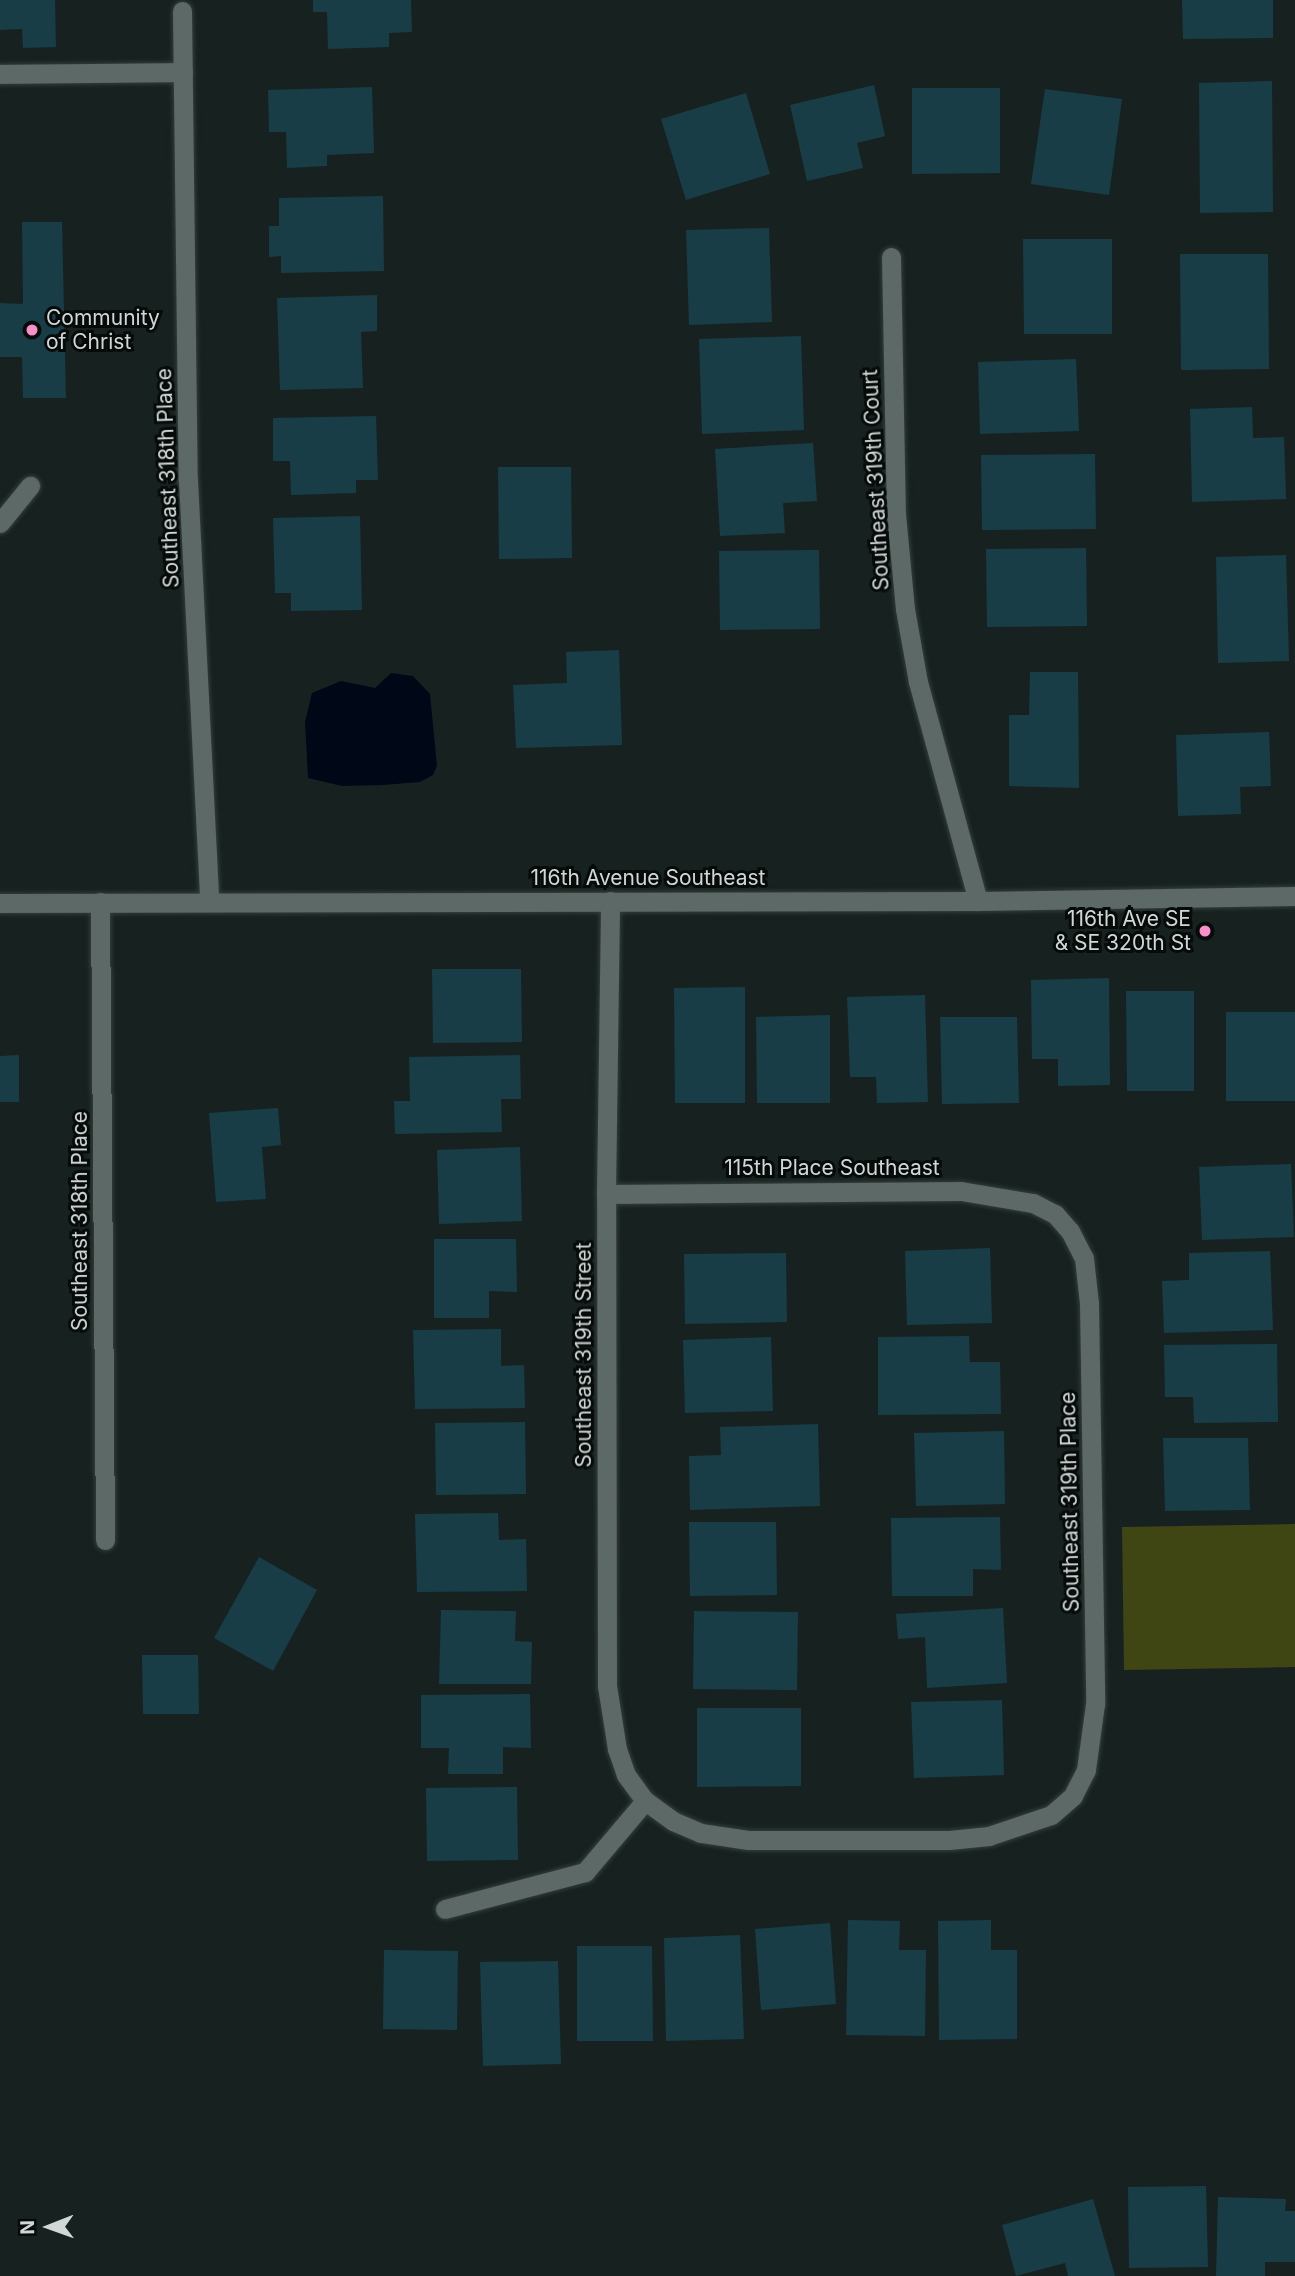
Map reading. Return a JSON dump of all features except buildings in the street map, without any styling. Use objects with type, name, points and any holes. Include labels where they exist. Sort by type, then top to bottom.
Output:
[{"type":"street","name":"Southeast 318th Place","points":[[176,6],[183,72],[188,480],[209,901]]},
{"type":"street","points":[[0,74],[183,72]]},
{"type":"street","name":"Southeast 319th Court","points":[[891,257],[896,514],[905,609],[918,682],[978,901]]},
{"type":"street","points":[[0,523],[30,486]]},
{"type":"street","name":"116th Avenue Southeast","points":[[0,903],[978,901],[1295,896]]},
{"type":"street","name":"Southeast 319th Street","points":[[610,901],[606,1194],[607,1686],[617,1749],[626,1774],[645,1801]]},
{"type":"street","name":"Southeast 318th Place","points":[[100,902],[105,1540]]},
{"type":"street","name":"115th Place Southeast","points":[[606,1194],[935,1189],[1002,1195],[1055,1214]]},
{"type":"street","name":"Southeast 319th Place","points":[[645,1801],[673,1821],[701,1833],[794,1843],[989,1836],[1051,1815],[1073,1796],[1088,1759],[1095,1704],[1090,1325],[1084,1258],[1076,1240],[1055,1214]]},
{"type":"street","points":[[445,1909],[585,1872],[645,1801]]},
{"type":"green space","points":[[1295,1524],[1295,1667],[1124,1670],[1122,1527]]},
{"type":"water","points":[[391,673],[413,676],[430,694],[437,766],[433,775],[420,782],[342,786],[308,778],[305,722],[312,693],[341,681],[375,688]]},
{"type":"place","name":"Community of Christ","points":[[32,330]]},
{"type":"place","name":"116th Ave SE & SE 320th St","points":[[1205,931]]}]
